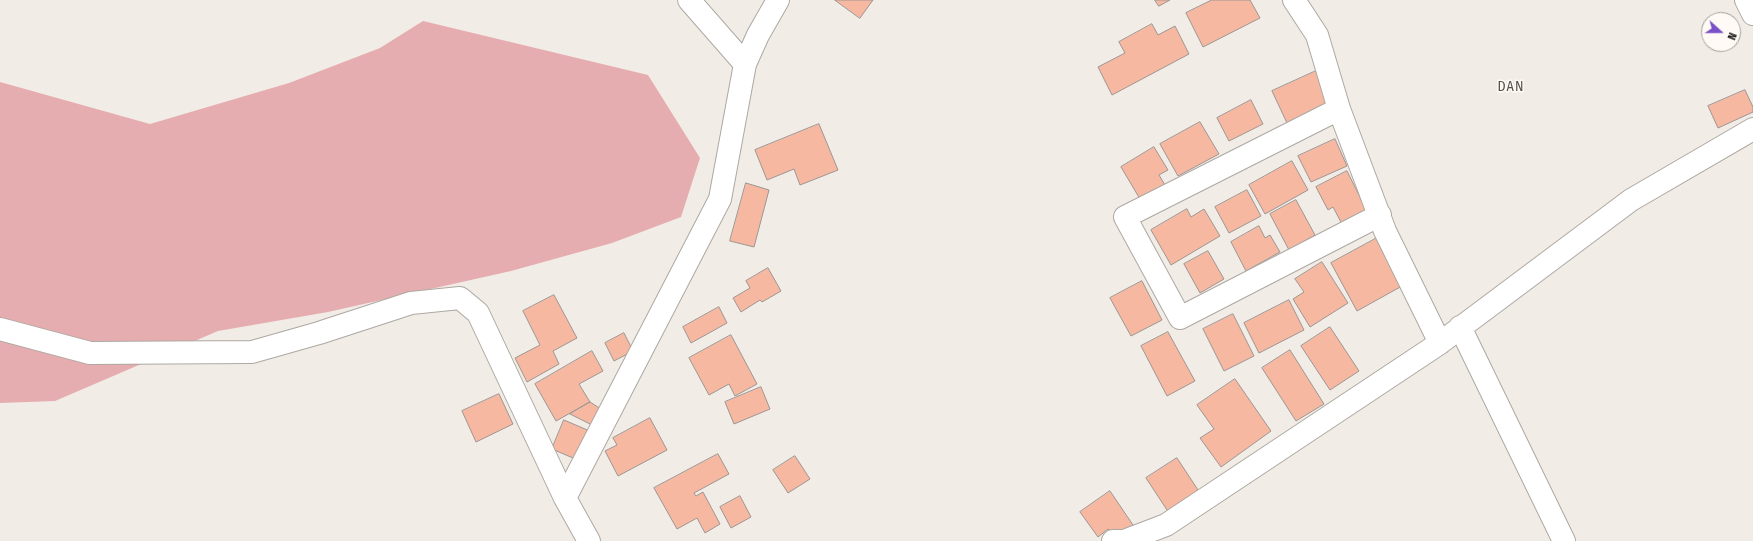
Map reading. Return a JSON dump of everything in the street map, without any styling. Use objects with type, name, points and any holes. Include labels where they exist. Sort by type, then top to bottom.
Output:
[{"type":"street","points":[[689,0],[745,64]]},
{"type":"street","points":[[1294,0],[1317,35],[1339,109],[1385,231],[1440,343]]},
{"type":"street","points":[[1746,0],[1753,14]]},
{"type":"street","points":[[565,498],[720,198],[745,64],[770,6]]},
{"type":"street","points":[[1339,109],[1125,217],[1180,318],[1380,216]]},
{"type":"street","points":[[1113,541],[1124,541],[1166,525],[1440,343],[1631,200],[1753,129]]},
{"type":"street","points":[[0,329],[90,353],[252,352],[319,333],[411,302],[460,298],[478,313],[565,498],[589,541]]},
{"type":"street","points":[[1460,328],[1564,541]]},
{"type":"shaded area","points":[[423,21],[648,75],[700,158],[681,217],[612,243],[511,271],[328,312],[218,331],[55,401],[0,403],[0,82],[150,124],[289,83],[380,48]]},
{"type":"building","points":[[835,0],[873,0],[860,18]]},
{"type":"building","points":[[1155,0],[1170,0],[1159,6]]},
{"type":"building","points":[[1212,0],[1250,0],[1260,18],[1203,47],[1186,13]]},
{"type":"building","points":[[1152,24],[1158,35],[1175,26],[1189,54],[1112,95],[1098,67],[1125,53],[1119,42]]},
{"type":"building","points":[[1316,71],[1331,103],[1287,123],[1272,91]]},
{"type":"building","points":[[1745,90],[1753,107],[1753,112],[1718,128],[1708,106]]},
{"type":"building","points":[[1251,100],[1263,124],[1229,141],[1217,118]]},
{"type":"building","points":[[1200,122],[1219,154],[1178,176],[1160,144]]},
{"type":"building","points":[[819,124],[838,170],[800,185],[794,169],[767,180],[755,150]]},
{"type":"building","points":[[1335,139],[1347,166],[1311,182],[1298,156]]},
{"type":"building","points":[[1154,147],[1168,170],[1159,175],[1165,185],[1140,199],[1121,167]]},
{"type":"building","points":[[1292,161],[1308,190],[1265,214],[1249,185]]},
{"type":"building","points":[[1347,171],[1367,211],[1342,224],[1333,207],[1328,210],[1316,187]]},
{"type":"building","points":[[746,183],[769,190],[754,247],[730,241]]},
{"type":"building","points":[[1247,190],[1261,216],[1229,233],[1215,207]]},
{"type":"building","points":[[1296,200],[1315,235],[1289,250],[1270,214]]},
{"type":"building","points":[[1187,209],[1191,217],[1204,209],[1220,236],[1171,265],[1151,230]]},
{"type":"building","points":[[1259,226],[1265,238],[1270,235],[1280,252],[1246,271],[1231,242]]},
{"type":"building","points":[[1377,238],[1402,286],[1357,311],[1331,263]]},
{"type":"building","points":[[1208,251],[1224,279],[1200,293],[1184,264]]},
{"type":"building","points":[[1322,262],[1348,303],[1310,327],[1293,299],[1304,292],[1295,279]]},
{"type":"building","points":[[768,268],[781,291],[762,302],[760,300],[741,312],[733,298],[750,288],[746,281]]},
{"type":"building","points":[[1142,281],[1162,320],[1131,336],[1110,298]]},
{"type":"building","points":[[554,295],[577,338],[553,351],[559,364],[527,382],[515,358],[540,345],[523,311]]},
{"type":"building","points":[[1289,300],[1304,330],[1259,353],[1244,323]]},
{"type":"building","points":[[719,307],[727,323],[691,343],[683,327]]},
{"type":"building","points":[[1233,314],[1254,356],[1224,371],[1203,329]]},
{"type":"building","points":[[1330,327],[1359,371],[1330,390],[1301,346]]},
{"type":"building","points":[[1168,332],[1195,381],[1167,396],[1141,346]]},
{"type":"building","points":[[624,333],[633,351],[614,361],[605,343]]},
{"type":"building","points":[[731,335],[757,384],[735,396],[729,384],[709,395],[689,358]]},
{"type":"building","points":[[1290,350],[1324,404],[1296,421],[1262,368]]},
{"type":"building","points":[[592,351],[603,371],[579,384],[590,402],[556,421],[535,384]]},
{"type":"building","points":[[1235,379],[1271,431],[1221,467],[1200,438],[1214,429],[1197,405]]},
{"type":"building","points":[[761,387],[770,409],[734,424],[725,402]]},
{"type":"building","points":[[499,394],[513,424],[476,442],[462,411]]},
{"type":"building","points":[[590,402],[601,409],[592,425],[570,414]]},
{"type":"building","points":[[650,418],[667,450],[618,476],[605,451],[617,445],[613,438]]},
{"type":"building","points":[[564,420],[592,432],[580,461],[552,449]]},
{"type":"building","points":[[718,454],[729,474],[694,493],[696,496],[703,492],[720,524],[705,533],[697,518],[677,529],[654,488]]},
{"type":"building","points":[[795,456],[810,479],[788,493],[773,470]]},
{"type":"building","points":[[1177,458],[1200,493],[1169,513],[1146,478]]},
{"type":"building","points":[[1110,491],[1133,525],[1117,536],[1108,529],[1098,537],[1080,512]]},
{"type":"building","points":[[740,496],[751,517],[731,528],[720,507]]},
{"type":"district","name":"DAN","points":[[1511,87]]}]
